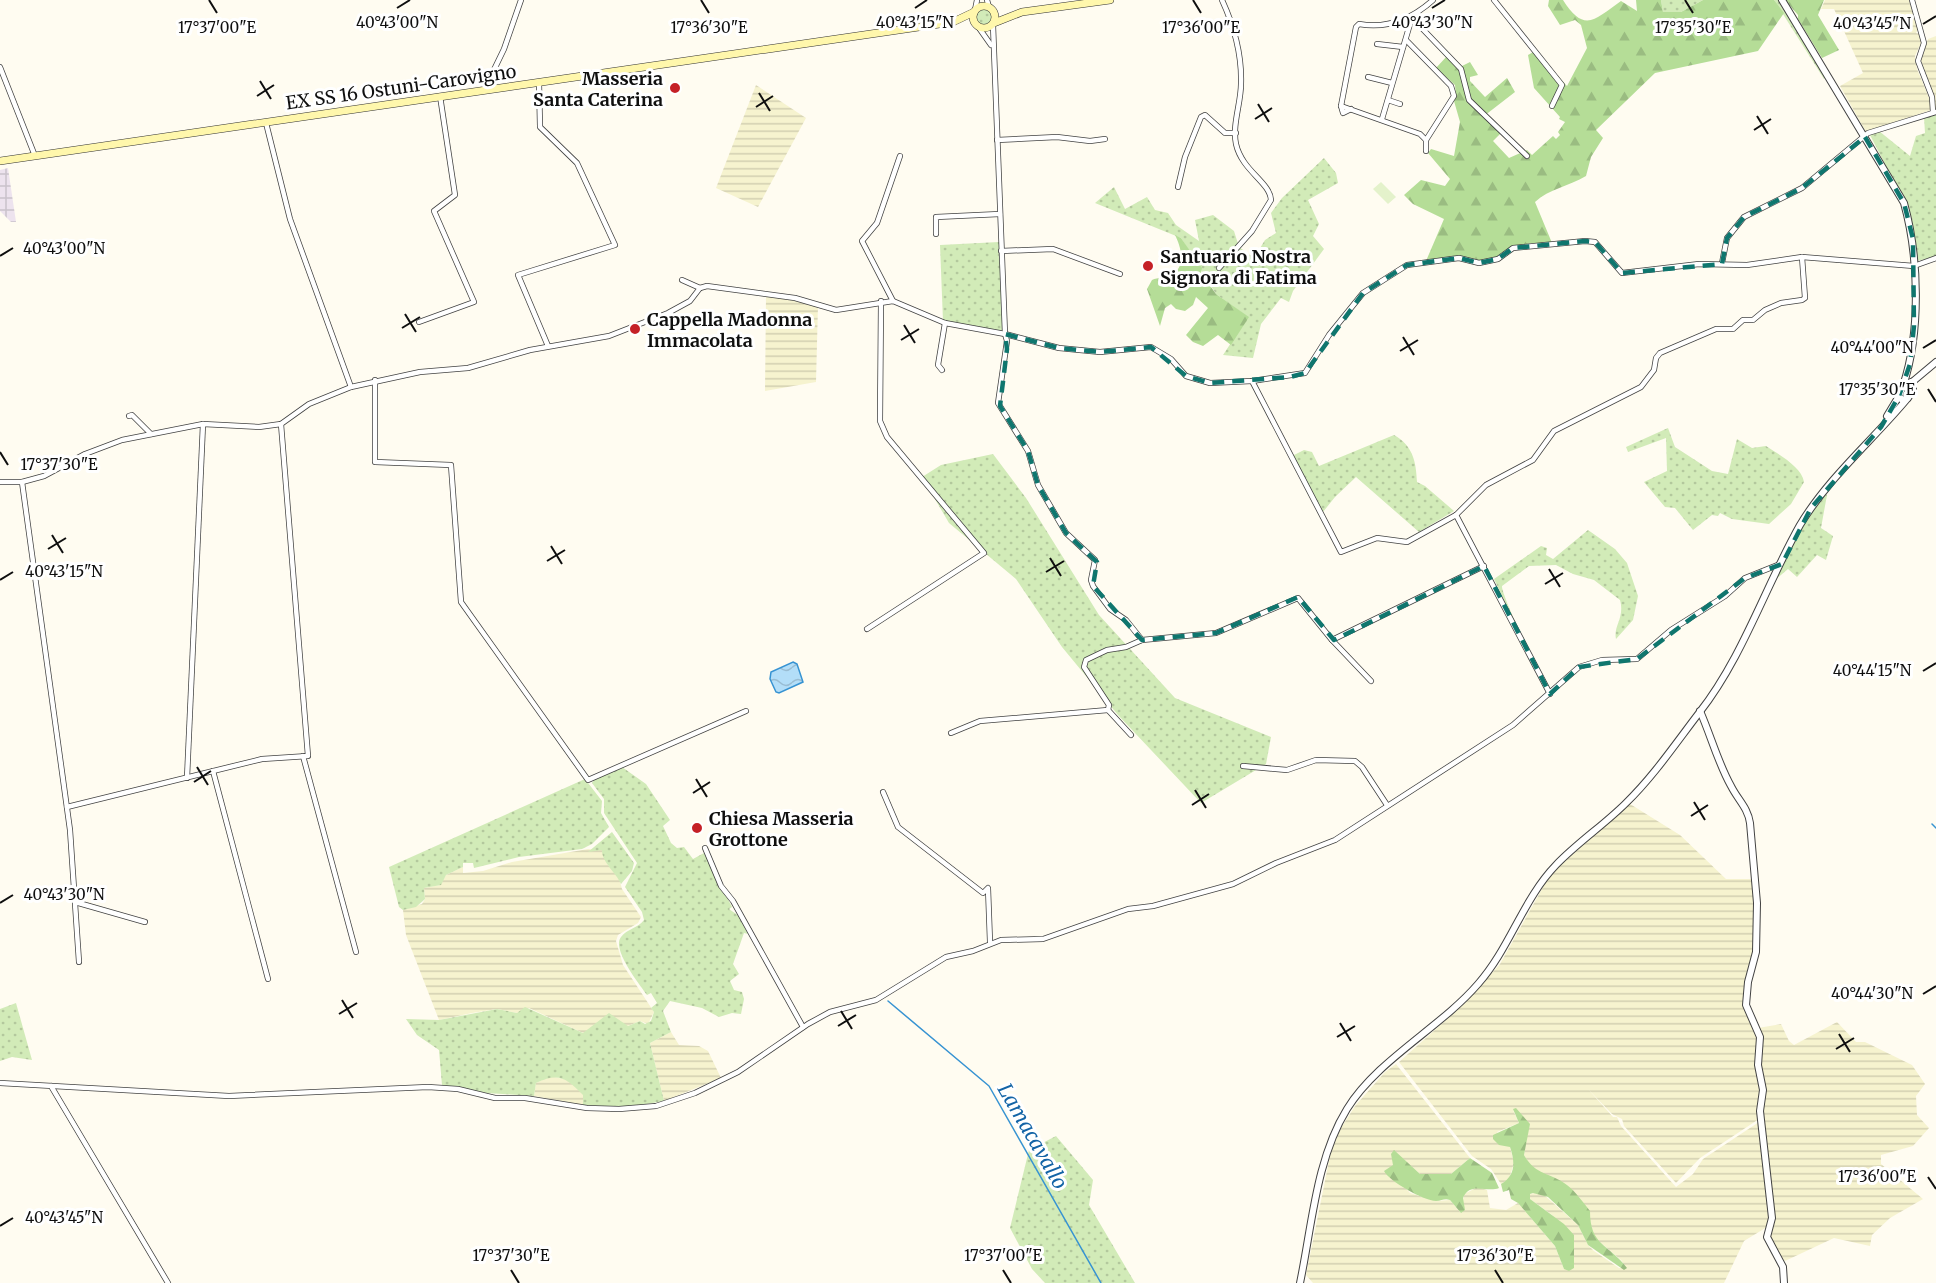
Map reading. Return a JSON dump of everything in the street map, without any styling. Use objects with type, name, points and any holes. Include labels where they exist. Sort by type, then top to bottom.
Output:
[{"type":"main road","points":[[953,22],[986,29],[1022,12],[1110,0]]},
{"type":"main road","points":[[989,5],[995,13],[994,24]]},
{"type":"main road","points":[[953,22],[981,6],[989,5],[1022,12]]},
{"type":"main road","points":[[974,11],[973,19],[978,27]]},
{"type":"main road","name":"EX SS 16 Ostuni-Carovigno","points":[[0,161],[953,22]]},
{"type":"street","points":[[491,89],[489,80],[504,49],[521,0]]},
{"type":"street","points":[[974,11],[977,0]]},
{"type":"street","points":[[1219,268],[1252,231],[1271,200],[1268,189],[1246,168],[1240,158],[1236,133],[1241,84],[1239,61],[1230,18],[1222,0]]},
{"type":"street","points":[[1382,119],[1413,20],[1433,0]]},
{"type":"street","points":[[1494,0],[1562,85],[1552,106]]},
{"type":"street","points":[[1300,1283],[1325,1163],[1336,1130],[1348,1107],[1371,1079],[1445,1016],[1478,984],[1506,947],[1536,890],[1556,865],[1629,800],[1700,711],[1725,674],[1811,508],[1906,399],[1913,352],[1914,266],[1913,238],[1904,203],[1867,135],[1782,0]]},
{"type":"street","points":[[1722,263],[1726,238],[1744,217],[1802,188],[1877,128],[1935,112],[1932,97],[1917,62],[1924,43],[1912,0]]},
{"type":"street","points":[[1406,20],[1413,20]]},
{"type":"street","points":[[1426,140],[1420,134],[1341,106],[1356,27],[1359,24],[1383,25],[1413,20],[1461,69],[1469,100],[1527,156]]},
{"type":"street","points":[[994,24],[992,47],[1007,349],[1000,406],[1028,451],[1038,485],[1066,533],[1095,561],[1091,580],[1094,586],[1110,609],[1126,620],[1142,640]]},
{"type":"street","points":[[978,27],[992,47]]},
{"type":"street","points":[[1406,40],[1451,86],[1454,96],[1426,140],[1426,151]]},
{"type":"street","points":[[1377,44],[1403,47]]},
{"type":"street","points":[[0,68],[35,156]]},
{"type":"street","points":[[1368,77],[1392,83]]},
{"type":"street","points":[[539,82],[540,127],[577,163],[615,245],[518,275],[548,346]]},
{"type":"street","points":[[419,322],[474,302],[434,211],[455,195],[440,96]]},
{"type":"street","points":[[1388,100],[1400,104]]},
{"type":"street","points":[[1179,187],[1185,157],[1201,117],[1205,115],[1225,133],[1236,133]]},
{"type":"street","points":[[266,123],[290,219],[351,387]]},
{"type":"street","points":[[997,140],[1058,137],[1090,141],[1105,139]]},
{"type":"street","points":[[893,301],[862,241],[877,223],[900,156]]},
{"type":"street","points":[[936,234],[936,217],[1000,214]]},
{"type":"street","points":[[0,482],[22,482],[44,476],[111,443],[203,424],[259,428],[281,424],[309,404],[375,380],[420,372],[468,368],[548,346],[569,345],[609,336],[646,322],[690,301],[700,288],[707,286],[795,298],[836,310],[881,301],[893,301],[945,324],[1005,334],[1059,348],[1100,352],[1151,347],[1171,359],[1186,376],[1210,383],[1252,381],[1305,374],[1329,335],[1362,293],[1407,265],[1459,258],[1479,263],[1498,259],[1513,248],[1585,241],[1595,242],[1622,273],[1722,263],[1747,265],[1802,257],[1914,266],[1936,258]]},
{"type":"street","points":[[1001,251],[1053,249],[1120,274]]},
{"type":"street","points":[[1252,381],[1341,552],[1377,538],[1407,542],[1456,515],[1486,484],[1533,460],[1554,431],[1641,387],[1654,370],[1656,358],[1660,353],[1716,330],[1733,329],[1743,321],[1752,320],[1765,310],[1781,303],[1805,298],[1802,257]]},
{"type":"street","points":[[682,280],[700,288]]},
{"type":"street","points":[[867,629],[984,553],[887,436],[880,421],[881,301]]},
{"type":"street","points":[[942,370],[938,364],[945,324]]},
{"type":"street","points":[[1881,427],[1899,396],[1936,362]]},
{"type":"street","points":[[375,380],[375,462],[451,465],[461,602],[588,780],[746,711]]},
{"type":"street","points":[[1899,396],[1902,400],[1906,399]]},
{"type":"street","points":[[129,416],[132,415],[151,434]]},
{"type":"street","points":[[187,778],[203,424]]},
{"type":"street","points":[[66,807],[262,759],[308,756],[281,424]]},
{"type":"street","points":[[22,482],[66,807],[79,962]]},
{"type":"street","points":[[1456,515],[1550,694]]},
{"type":"street","points":[[0,1083],[229,1096],[428,1087],[458,1089],[495,1098],[525,1098],[587,1108],[618,1109],[656,1106],[695,1093],[738,1072],[803,1027],[830,1012],[876,1000],[946,957],[973,951],[990,942],[1043,939],[1128,909],[1153,906],[1233,885],[1276,862],[1335,840],[1513,725],[1579,667],[1602,660],[1637,659],[1671,630],[1725,596],[1745,578],[1766,568],[1782,564]]},
{"type":"street","points":[[1332,640],[1484,566]]},
{"type":"street","points":[[1131,735],[1108,710],[1109,705],[1088,677],[1083,663],[1107,650],[1136,644],[1142,640],[1216,633],[1298,598],[1332,640],[1371,681]]},
{"type":"street","points":[[951,733],[980,721],[1108,710]]},
{"type":"street","points":[[1700,711],[1731,787],[1749,813],[1756,903],[1756,952],[1748,981],[1746,1005],[1760,1037],[1758,1065],[1763,1090],[1760,1111],[1772,1218],[1767,1237],[1783,1267],[1784,1283]]},
{"type":"street","points":[[303,756],[356,952]]},
{"type":"street","points":[[1243,766],[1279,771],[1316,760],[1354,761],[1362,767],[1387,805]]},
{"type":"street","points":[[213,771],[268,979]]},
{"type":"street","points":[[883,792],[898,827],[983,893],[988,888],[990,942]]},
{"type":"street","points":[[705,848],[721,886],[733,901],[803,1027]]},
{"type":"street","points":[[75,902],[145,922]]},
{"type":"street","points":[[51,1086],[168,1283]]},
{"type":"highlighted area","points":[[1865,137],[1904,203],[1913,239],[1914,326],[1910,364],[1899,396],[1881,427],[1811,508],[1782,564],[1745,578],[1637,659],[1579,667],[1550,694],[1484,566],[1334,640],[1298,597],[1216,633],[1142,640],[1093,586],[1097,562],[1066,533],[1038,485],[1028,451],[1000,406],[1007,349],[1005,334],[1059,348],[1100,352],[1151,347],[1186,376],[1210,383],[1290,377],[1305,373],[1363,293],[1407,265],[1459,258],[1479,263],[1498,259],[1513,248],[1585,241],[1595,242],[1622,273],[1722,264],[1727,238],[1744,217],[1802,188]]},
{"type":"shaded area","points":[[1825,0],[1909,0],[1918,29],[1916,33],[1920,34],[1922,41],[1915,56],[1917,69],[1930,100],[1931,110],[1866,132],[1840,86],[1863,73],[1834,9],[1821,9]]},
{"type":"shaded area","points":[[1936,36],[1936,110],[1920,57],[1928,39]]},
{"type":"shaded area","points":[[756,85],[806,118],[758,207],[716,188]]},
{"type":"shaded area","points":[[8,168],[16,222],[11,222],[0,211],[0,170]]},
{"type":"shaded area","points":[[766,296],[795,298],[818,305],[816,382],[765,391]]},
{"type":"shaded area","points":[[1630,804],[1680,835],[1726,879],[1753,879],[1753,952],[1745,1005],[1758,1028],[1781,1024],[1789,1041],[1794,1045],[1837,1022],[1856,1042],[1865,1042],[1912,1065],[1925,1084],[1916,1096],[1917,1115],[1929,1128],[1913,1146],[1881,1155],[1881,1164],[1923,1199],[1890,1218],[1872,1235],[1870,1246],[1834,1238],[1785,1261],[1775,1253],[1767,1227],[1744,1241],[1724,1283],[1313,1283],[1306,1275],[1331,1151],[1341,1128],[1355,1106],[1385,1072],[1396,1064],[1470,1158],[1451,1174],[1420,1174],[1394,1151],[1392,1178],[1397,1183],[1401,1183],[1410,1193],[1436,1201],[1450,1200],[1461,1213],[1464,1194],[1478,1187],[1487,1190],[1490,1208],[1506,1210],[1518,1203],[1555,1246],[1564,1269],[1574,1261],[1572,1257],[1574,1244],[1552,1215],[1530,1199],[1530,1194],[1543,1194],[1578,1225],[1588,1245],[1594,1251],[1619,1268],[1626,1268],[1621,1260],[1595,1238],[1589,1220],[1590,1214],[1567,1185],[1532,1169],[1524,1155],[1528,1130],[1513,1110],[1519,1123],[1497,1132],[1510,1147],[1514,1163],[1509,1179],[1501,1184],[1491,1169],[1472,1156],[1399,1062],[1465,1003],[1500,964],[1547,880],[1558,867]],"holes":[[[1759,1081],[1762,1084],[1764,1156],[1759,1122],[1703,1159],[1693,1174],[1676,1187],[1621,1126],[1617,1117],[1613,1117],[1588,1089],[1612,1114],[1622,1119],[1624,1126],[1676,1183],[1700,1158],[1759,1119]]]},
{"type":"shaded area","points":[[588,849],[602,850],[608,865],[618,874],[622,889],[641,917],[638,923],[618,935],[616,941],[623,965],[654,1012],[648,1024],[640,1021],[628,1026],[583,1033],[529,1008],[517,1013],[497,1009],[439,1020],[406,935],[403,910],[422,904],[425,899],[424,888],[440,885],[446,875],[463,867],[463,873],[483,871],[512,862]]},
{"type":"shaded area","points":[[671,1032],[679,1045],[699,1046],[708,1051],[721,1078],[664,1101],[650,1043]]},
{"type":"shaded area","points":[[550,1076],[568,1080],[584,1095],[583,1105],[534,1096],[536,1083]]},
{"type":"green space","points":[[1549,0],[1563,0],[1571,11],[1584,20],[1597,17],[1621,1],[1637,11],[1636,0],[1661,0],[1663,12],[1681,12],[1703,0],[1774,0],[1784,13],[1758,51],[1655,73],[1596,130],[1603,138],[1591,157],[1586,176],[1546,194],[1535,202],[1552,243],[1531,243],[1514,247],[1493,259],[1480,261],[1457,256],[1426,261],[1444,219],[1413,204],[1404,195],[1421,180],[1445,186],[1450,179],[1428,153],[1431,149],[1454,156],[1460,122],[1454,101],[1455,85],[1436,68],[1447,56],[1458,68],[1470,62],[1478,75],[1470,77],[1470,81],[1485,97],[1507,78],[1515,92],[1484,116],[1503,131],[1493,141],[1509,158],[1527,150],[1532,155],[1553,136],[1556,139],[1560,135],[1558,132],[1565,122],[1559,119],[1560,117],[1534,88],[1528,55],[1535,51],[1567,86],[1587,48],[1581,25],[1575,20],[1560,25],[1548,6]]},
{"type":"green space","points":[[1661,0],[1703,0],[1681,12],[1663,12]]},
{"type":"green space","points":[[1774,0],[1778,0],[1826,76],[1824,79]]},
{"type":"green space","points":[[1785,0],[1824,0],[1818,15],[1839,50],[1822,58],[1798,19],[1798,15]]},
{"type":"green space","points":[[984,9],[990,11],[992,17],[990,23],[984,25],[978,23],[976,17],[978,11]]},
{"type":"green space","points":[[1936,115],[1936,257],[1916,261],[1908,209],[1870,135],[1879,131],[1910,156],[1916,136],[1925,133],[1924,117]]},
{"type":"green space","points":[[1324,158],[1336,173],[1338,183],[1308,200],[1319,224],[1313,236],[1324,249],[1293,291],[1289,302],[1281,298],[1261,324],[1253,358],[1223,355],[1248,317],[1216,294],[1181,238],[1095,203],[1114,187],[1125,209],[1147,197],[1155,210],[1168,213],[1176,225],[1199,241],[1195,220],[1213,215],[1234,231],[1239,247],[1254,258],[1265,240],[1276,233],[1271,213],[1282,198]]},
{"type":"green space","points":[[1381,182],[1396,197],[1388,204],[1373,189]]},
{"type":"green space","points":[[1175,235],[1181,238],[1202,268],[1201,273],[1216,294],[1249,317],[1231,345],[1218,335],[1203,346],[1193,342],[1186,335],[1208,308],[1196,297],[1193,305],[1185,311],[1176,309],[1171,304],[1165,308],[1160,326],[1147,289],[1152,280],[1171,275],[1179,267],[1181,251]]},
{"type":"green space","points":[[999,242],[1005,334],[943,321],[940,245]]},
{"type":"green space","points":[[1668,428],[1675,447],[1712,471],[1728,474],[1737,439],[1752,448],[1766,446],[1794,466],[1804,482],[1791,504],[1769,524],[1732,519],[1720,513],[1718,516],[1712,515],[1693,530],[1675,508],[1665,507],[1644,482],[1667,471],[1666,438],[1628,452],[1626,447]]},
{"type":"green space","points":[[1394,435],[1405,444],[1412,455],[1417,482],[1454,511],[1419,532],[1356,477],[1323,512],[1307,487],[1292,456],[1304,450],[1312,452],[1319,466]]},
{"type":"green space","points":[[993,454],[1026,498],[1099,615],[1175,698],[1271,737],[1266,764],[1201,803],[1118,715],[1062,647],[1016,579],[949,523],[922,477],[941,465]]},
{"type":"green space","points":[[1825,493],[1827,495],[1821,528],[1833,536],[1826,560],[1817,555],[1797,577],[1788,569],[1774,581],[1800,529]]},
{"type":"green space","points":[[1588,530],[1615,549],[1627,563],[1638,596],[1633,620],[1616,639],[1621,612],[1620,600],[1594,580],[1573,574],[1556,565],[1529,566],[1502,586],[1529,652],[1494,579],[1541,546],[1547,548],[1546,555],[1553,559]]},
{"type":"green space","points":[[622,767],[646,784],[670,820],[663,826],[671,843],[677,848],[684,847],[693,859],[704,853],[732,907],[729,909],[739,916],[748,934],[744,933],[733,964],[739,974],[730,981],[734,990],[742,992],[744,999],[741,1014],[732,1013],[719,1017],[702,1008],[670,1001],[663,1011],[671,1032],[650,1043],[664,1101],[628,1107],[583,1105],[583,1095],[572,1084],[556,1077],[536,1083],[534,1096],[487,1093],[442,1085],[439,1050],[417,1035],[406,1019],[439,1020],[497,1009],[517,1013],[525,1007],[583,1033],[609,1013],[628,1026],[640,1021],[645,1024],[651,1021],[654,1012],[651,1008],[657,1003],[651,993],[647,995],[633,975],[623,958],[619,943],[623,934],[644,920],[642,912],[625,887],[637,863],[604,813],[604,799],[592,783],[595,778]]},
{"type":"green space","points":[[585,779],[602,801],[601,813],[609,827],[592,844],[582,849],[519,857],[474,868],[473,863],[463,863],[463,867],[446,875],[441,885],[424,888],[425,899],[416,907],[403,910],[399,907],[389,867]]},
{"type":"green space","points":[[612,832],[634,863],[632,871],[621,884],[604,859],[602,850],[588,852]]},
{"type":"green space","points":[[16,1003],[32,1060],[12,1057],[0,1061],[0,1009]]},
{"type":"green space","points":[[1516,1108],[1530,1124],[1524,1155],[1533,1167],[1561,1181],[1576,1193],[1590,1211],[1593,1231],[1597,1238],[1627,1268],[1624,1270],[1588,1245],[1578,1225],[1548,1197],[1530,1194],[1530,1199],[1564,1224],[1574,1235],[1574,1268],[1569,1271],[1564,1269],[1555,1246],[1518,1203],[1511,1199],[1509,1190],[1503,1192],[1501,1184],[1512,1172],[1513,1158],[1510,1147],[1499,1145],[1493,1139],[1493,1135],[1519,1123],[1513,1109]]},
{"type":"green space","points":[[1056,1136],[1093,1180],[1089,1205],[1135,1283],[1045,1283],[1032,1269],[1010,1228],[1029,1150]]},
{"type":"green space","points":[[1394,1150],[1420,1174],[1451,1174],[1470,1158],[1492,1173],[1499,1188],[1470,1190],[1463,1198],[1465,1210],[1461,1213],[1450,1200],[1436,1201],[1424,1198],[1399,1185],[1387,1175],[1384,1171],[1393,1165],[1391,1154]]},
{"type":"water","points":[[793,662],[797,664],[803,682],[779,693],[776,692],[770,679],[771,672]]},
{"type":"waterway","points":[[1932,824],[1936,828]]},
{"type":"waterway","name":"Lamacavallo","points":[[888,1001],[989,1086],[1101,1283]]},
{"type":"place","name":"Masseria Santa Caterina","points":[[675,88]]},
{"type":"place","name":"Santuario Nostra Signora di Fatima","points":[[1148,266]]},
{"type":"place","name":"Cappella Madonna Immacolata","points":[[635,329]]},
{"type":"place","name":"Chiesa Masseria Grottone","points":[[697,828]]}]
